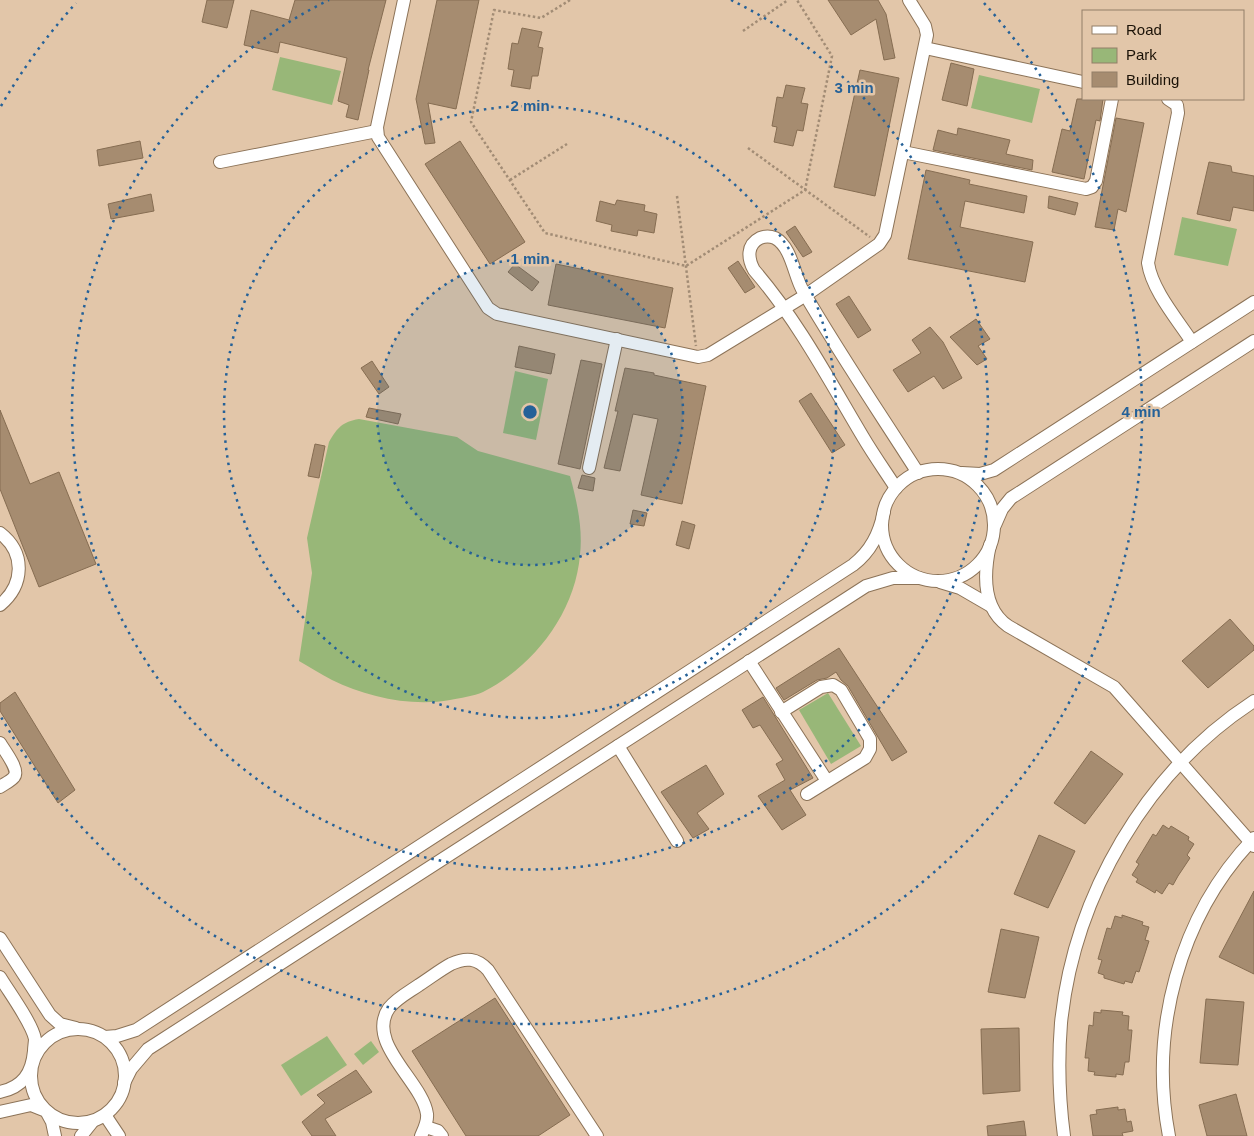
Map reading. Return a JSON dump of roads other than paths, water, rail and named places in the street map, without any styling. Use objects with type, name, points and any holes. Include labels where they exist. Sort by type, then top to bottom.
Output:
[{"type":"street","points":[[404,0],[377,131],[378,137],[488,308],[497,314],[698,357],[708,355],[806,295],[879,244],[885,235],[928,35],[925,26],[909,0]]},
{"type":"street","points":[[925,48],[1082,82]]},
{"type":"street","points":[[903,152],[1086,189],[1092,187],[1096,181],[1112,100]]},
{"type":"street","points":[[1170,100],[1176,104],[1178,113],[1148,262],[1150,274],[1169,308],[1192,342]]},
{"type":"street","points":[[220,162],[377,131]]},
{"type":"street","points":[[896,488],[864,439],[829,378],[785,308],[750,263],[749,254],[751,246],[756,240],[765,236],[774,238],[782,244],[796,277],[848,366],[918,473]]},
{"type":"street","points":[[105,1037],[118,1036],[136,1030],[853,565],[865,555],[875,540],[888,500],[896,488],[906,479],[918,473],[938,469],[973,474],[994,470],[1254,302]]},
{"type":"street","points":[[589,468],[617,340]]},
{"type":"street","points":[[1169,1136],[1164,1100],[1163,1049],[1177,974],[1185,950],[1206,904],[1219,882],[1253,842],[1180,764],[1114,687],[1008,626],[999,618],[991,606],[988,596],[986,574],[994,530],[1002,509],[1011,498],[1254,341]]},
{"type":"street","points":[[829,378],[848,366]]},
{"type":"street","points":[[958,472],[971,479],[981,489],[989,502],[994,530]]},
{"type":"street","points":[[884,512],[882,526],[884,539],[889,552],[907,572],[924,579],[960,588],[982,599],[991,606]]},
{"type":"street","points":[[0,533],[12,544],[18,558],[19,572],[16,586],[9,598],[0,605]]},
{"type":"street","points":[[81,1136],[118,1100],[131,1069],[148,1049],[866,586],[893,578],[944,581],[959,577],[972,569],[983,558],[990,545]]},
{"type":"street","points":[[748,662],[826,781]]},
{"type":"street","points":[[781,712],[821,687],[833,686],[841,690],[870,739],[870,749],[865,758],[807,794]]},
{"type":"street","points":[[1064,1136],[1059,1080],[1061,1031],[1066,993],[1079,937],[1100,883],[1128,832],[1155,793],[1180,764],[1225,723],[1254,701]]},
{"type":"street","points":[[0,743],[16,773],[14,777],[0,787]]},
{"type":"street","points":[[618,746],[677,841]]},
{"type":"street","points":[[0,938],[50,1015],[60,1024],[94,1031],[105,1037],[114,1046],[121,1057],[124,1083]]},
{"type":"street","points":[[442,1136],[438,1132],[424,1131],[427,1114],[421,1099],[389,1050],[384,1020],[389,1009],[398,999],[448,966],[460,960],[471,959],[482,964],[488,970],[597,1136]]},
{"type":"street","points":[[0,977],[29,1024],[35,1039],[31,1076],[33,1089],[52,1122],[55,1136]]},
{"type":"street","points":[[0,1092],[12,1090],[24,1080],[38,1051],[46,1041],[56,1034],[68,1030],[81,1029]]},
{"type":"street","points":[[0,1112],[31,1105],[46,1110],[56,1118],[68,1122],[81,1123],[99,1118]]},
{"type":"street","points":[[99,1118],[119,1136]]}]
